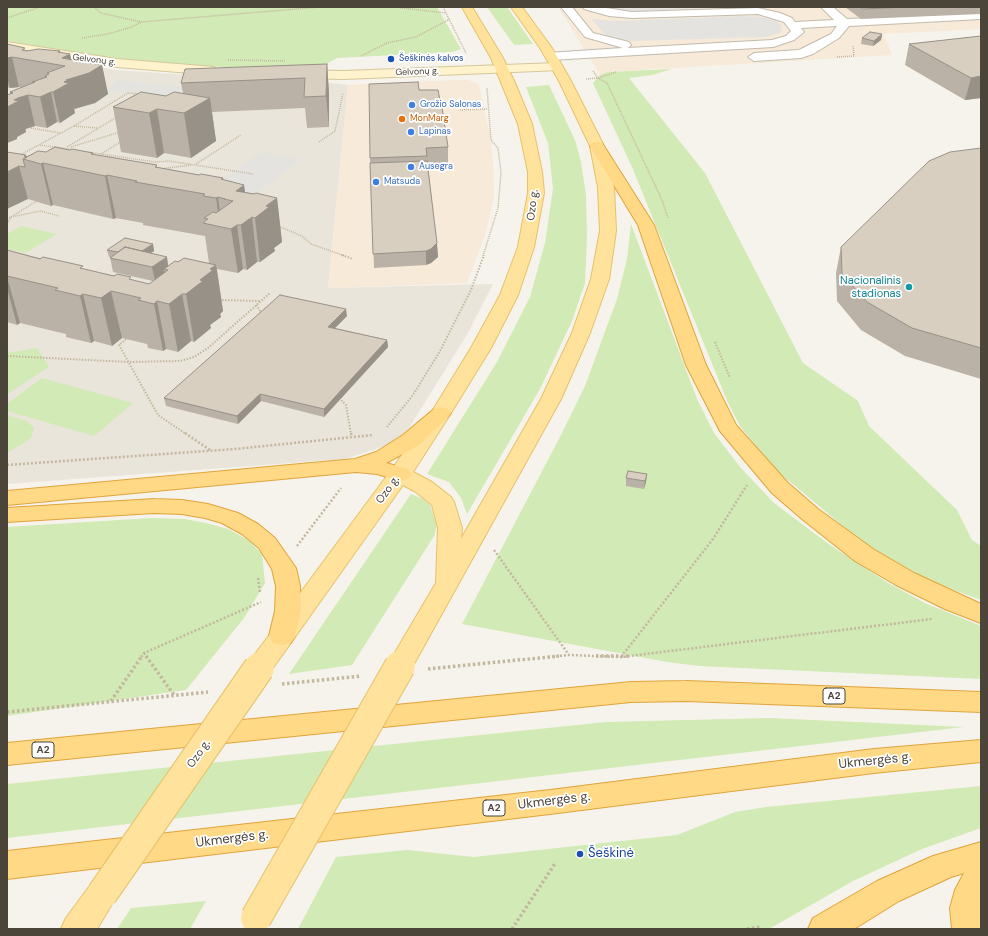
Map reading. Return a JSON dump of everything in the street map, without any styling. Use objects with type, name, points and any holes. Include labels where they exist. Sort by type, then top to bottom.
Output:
[{"type":"highway","points":[[597,146],[646,225],[699,372],[728,427],[780,488],[810,514],[864,555],[905,579],[954,603],[981,614]]},
{"type":"highway","points":[[7,498],[357,465],[384,457],[411,440],[441,413]]},
{"type":"highway","points":[[357,465],[379,468],[400,474]]},
{"type":"highway","points":[[7,515],[154,506],[182,507],[208,511],[230,518],[250,529],[267,543],[284,568],[288,586],[288,611],[282,636]]},
{"type":"highway","name":"A2","points":[[7,754],[631,692],[686,690],[981,702]]},
{"type":"highway","name":"Ukmergės g.","points":[[7,865],[542,803],[874,761],[981,751]]},
{"type":"highway","points":[[825,929],[888,891],[944,866],[981,854]]},
{"type":"highway","points":[[969,929],[966,908],[971,890],[981,876]]},
{"type":"main road","name":"Ozo g.","points":[[78,929],[102,894],[268,677],[282,636],[400,474],[441,413],[481,348],[509,294],[526,247],[533,218],[536,193],[535,172],[525,124],[500,64],[467,7]]},
{"type":"main road","points":[[252,924],[412,668],[447,585],[551,399],[581,333],[600,279],[608,231],[606,187],[597,146],[554,62],[516,7]]},
{"type":"main road","name":"Gelvonų g.","points":[[7,46],[117,63],[224,65]]},
{"type":"main road","name":"Gelvonų g.","points":[[285,69],[344,75],[500,64],[554,62]]},
{"type":"main road","points":[[400,474],[424,486],[443,502],[450,528],[447,585]]},
{"type":"street","points":[[566,7],[584,31],[597,39],[621,44],[680,49]]},
{"type":"street","points":[[554,62],[680,49],[773,43],[790,38],[798,32],[794,25],[788,20],[776,14],[758,11],[632,15],[601,11],[588,7]]},
{"type":"street","points":[[826,7],[844,22]]},
{"type":"street","points":[[794,25],[981,16]]},
{"type":"street","points":[[744,58],[801,54],[835,36],[842,29],[844,22]]},
{"type":"street","points":[[835,36],[851,32],[981,26]]},
{"type":"street","points":[[554,62],[581,66]]},
{"type":"path","points":[[7,18],[40,7]]},
{"type":"path","points":[[94,7],[101,13],[141,22],[320,7]]},
{"type":"path","points":[[394,7],[446,13]]},
{"type":"path","points":[[443,7],[466,53],[458,53]]},
{"type":"path","points":[[360,56],[387,43],[416,36],[450,19]]},
{"type":"path","points":[[81,39],[108,34],[132,27],[141,22]]},
{"type":"path","points":[[355,59],[363,58]]},
{"type":"path","points":[[224,65],[285,69]]},
{"type":"path","points":[[385,429],[413,395],[440,351],[471,290],[489,241],[498,208],[501,173],[498,148],[491,140],[486,84]]},
{"type":"path","points":[[318,142],[335,131],[344,91]]},
{"type":"path","points":[[14,158],[74,126],[128,93],[141,94]]},
{"type":"path","points":[[460,110],[488,109]]},
{"type":"path","points":[[60,152],[123,113]]},
{"type":"path","points":[[74,126],[98,128]]},
{"type":"path","points":[[31,128],[60,133]]},
{"type":"path","points":[[66,148],[122,132]]},
{"type":"path","points":[[156,169],[195,165],[241,135]]},
{"type":"path","points":[[101,154],[128,137]]},
{"type":"path","points":[[40,145],[155,162],[169,161],[253,174]]},
{"type":"path","points":[[110,160],[116,156]]},
{"type":"path","points":[[7,224],[11,217],[37,201]]},
{"type":"path","points":[[7,218],[40,211],[59,216]]},
{"type":"path","points":[[276,225],[302,236],[311,244],[353,259]]},
{"type":"path","points":[[7,356],[170,363],[194,357],[208,348],[270,293]]},
{"type":"path","points":[[218,300],[261,301]]},
{"type":"path","points":[[256,305],[264,317]]},
{"type":"path","points":[[126,339],[120,345],[158,415],[210,450]]},
{"type":"path","points":[[335,394],[346,405],[352,437]]},
{"type":"path","points":[[7,465],[210,450],[381,435],[357,465],[300,544],[256,564],[261,602],[144,653],[110,702]]},
{"type":"path","points":[[621,657],[713,539],[760,465]]},
{"type":"path","points":[[495,551],[569,655]]},
{"type":"path","points":[[412,668],[569,655],[621,657],[955,616],[954,603]]},
{"type":"path","points":[[144,653],[174,695]]},
{"type":"path","points":[[268,677],[362,676]]},
{"type":"path","points":[[7,712],[214,691]]},
{"type":"path","points":[[512,929],[556,862]]},
{"type":"path","points":[[747,929],[761,927]]},
{"type":"shaded area","points":[[558,7],[981,7],[981,29],[884,34],[892,55],[608,72],[600,75]]},
{"type":"shaded area","points":[[594,7],[735,7],[624,12]]},
{"type":"shaded area","points":[[741,16],[762,17],[776,21],[782,26],[780,33],[766,37],[632,41],[606,36],[592,19],[614,21]]},
{"type":"shaded area","points":[[7,53],[116,70],[220,77],[306,80],[348,85],[328,288],[493,284],[468,333],[409,428],[397,439],[376,449],[345,459],[7,484]]},
{"type":"shaded area","points":[[118,80],[188,87],[174,98],[104,91]]},
{"type":"shaded area","points":[[468,80],[477,83],[479,86],[491,140],[493,160],[494,197],[485,236],[467,283],[328,288],[348,85]]},
{"type":"shaded area","points":[[262,152],[302,159],[253,195],[211,187]]},
{"type":"green space","points":[[7,7],[437,7],[461,49],[452,52],[337,58],[326,64],[265,69],[167,64],[111,58],[7,41]]},
{"type":"green space","points":[[487,7],[507,7],[533,44],[514,45]]},
{"type":"green space","points":[[672,69],[652,75],[629,78],[705,173],[803,363],[858,401],[869,426],[957,510],[972,540],[981,546],[981,600],[932,582],[881,554],[849,531],[776,470],[740,426],[728,403],[632,167],[593,83],[600,75],[608,72]]},
{"type":"green space","points":[[549,85],[575,140],[581,162],[586,195],[587,238],[585,283],[572,321],[540,389],[467,514],[461,498],[449,482],[427,474],[497,362],[530,297],[545,243],[553,189],[548,143],[526,87]]},
{"type":"green space","points":[[631,224],[697,399],[714,433],[740,467],[774,503],[830,545],[888,583],[927,604],[981,626],[981,679],[699,666],[667,662],[462,624],[585,386],[617,299],[627,259]]},
{"type":"green space","points":[[21,226],[57,234],[25,253],[7,249],[7,234]]},
{"type":"green space","points":[[37,348],[49,367],[7,394],[7,353]]},
{"type":"green space","points":[[42,378],[133,403],[94,436],[7,411],[7,404]]},
{"type":"green space","points":[[7,415],[27,421],[34,428],[31,438],[7,453]]},
{"type":"green space","points":[[411,494],[423,499],[430,505],[437,525],[434,536],[352,665],[289,674]]},
{"type":"green space","points":[[151,518],[185,519],[228,529],[248,540],[262,554],[265,583],[244,618],[186,690],[7,716],[7,527]]},
{"type":"green space","points":[[770,718],[964,727],[7,838],[7,784],[606,722]]},
{"type":"green space","points":[[981,786],[981,828],[922,849],[853,881],[769,929],[298,929],[336,857],[407,850],[474,857],[677,835],[735,812],[766,807]]},
{"type":"green space","points":[[206,901],[190,929],[117,929],[131,908]]},
{"type":"building","points":[[860,7],[907,7],[863,9]]},
{"type":"building","points":[[870,32],[882,34],[874,41],[862,38]]},
{"type":"building","points":[[981,36],[981,76],[971,78],[909,44]]},
{"type":"building","points":[[7,44],[25,48],[22,50],[27,51],[38,49],[60,51],[58,52],[70,54],[62,58],[102,65],[89,73],[66,80],[68,80],[64,82],[69,83],[53,92],[40,97],[28,95],[18,98],[14,100],[19,101],[7,107],[7,95],[13,93],[10,92],[47,77],[45,76],[49,74],[47,73],[65,66],[12,57],[7,58]]},
{"type":"building","points":[[327,64],[326,96],[304,97],[305,78],[181,83],[185,69]]},
{"type":"building","points":[[418,82],[419,90],[438,90],[441,100],[448,147],[426,148],[427,156],[370,158],[369,84]]},
{"type":"building","points":[[141,92],[166,96],[174,92],[210,98],[184,113],[157,109],[149,113],[113,107]]},
{"type":"building","points":[[55,147],[157,165],[155,167],[223,178],[221,179],[244,185],[236,191],[256,193],[277,198],[266,206],[269,207],[255,218],[252,217],[241,225],[237,225],[231,229],[203,223],[208,219],[204,218],[213,212],[216,213],[233,201],[107,175],[105,176],[43,163],[41,164],[23,159],[38,151],[46,152]]},
{"type":"building","name":"Nacionalinis stadionas","points":[[981,148],[981,348],[912,328],[867,302],[842,274],[841,247],[929,161],[950,152]]},
{"type":"building","points":[[7,152],[26,155],[24,156],[27,157],[23,159],[25,167],[19,166],[7,172]]},
{"type":"building","points":[[427,161],[437,243],[431,249],[426,251],[373,254],[370,163]]},
{"type":"building","points":[[125,238],[153,244],[142,251],[125,247],[118,252],[107,250]]},
{"type":"building","points":[[125,247],[167,257],[152,267],[110,258]]},
{"type":"building","points":[[7,250],[40,259],[43,257],[83,266],[80,268],[114,276],[117,274],[131,277],[129,279],[149,284],[168,270],[164,269],[175,261],[178,262],[184,258],[216,265],[210,269],[213,270],[200,280],[203,281],[186,294],[182,294],[169,304],[157,301],[154,304],[138,300],[141,298],[111,291],[101,298],[83,294],[80,296],[55,290],[58,288],[7,276]]},
{"type":"building","points":[[280,295],[346,309],[328,327],[387,340],[324,409],[260,394],[237,416],[164,398]]},
{"type":"building","points":[[628,471],[647,474],[645,481],[626,478]]},
{"type":"place","name":"Šeškinės kalvos","points":[[391,59]]},
{"type":"place","name":"Grožio Salonas","points":[[412,105]]},
{"type":"place","name":"MonMarg","points":[[402,119]]},
{"type":"place","name":"Lapinas","points":[[411,132]]},
{"type":"place","name":"Ausegra","points":[[411,167]]},
{"type":"place","name":"Matsuda","points":[[376,182]]},
{"type":"place","name":"Nacionalinis stadionas","points":[[909,287]]},
{"type":"place","name":"Šeškinė","points":[[580,854]]}]
